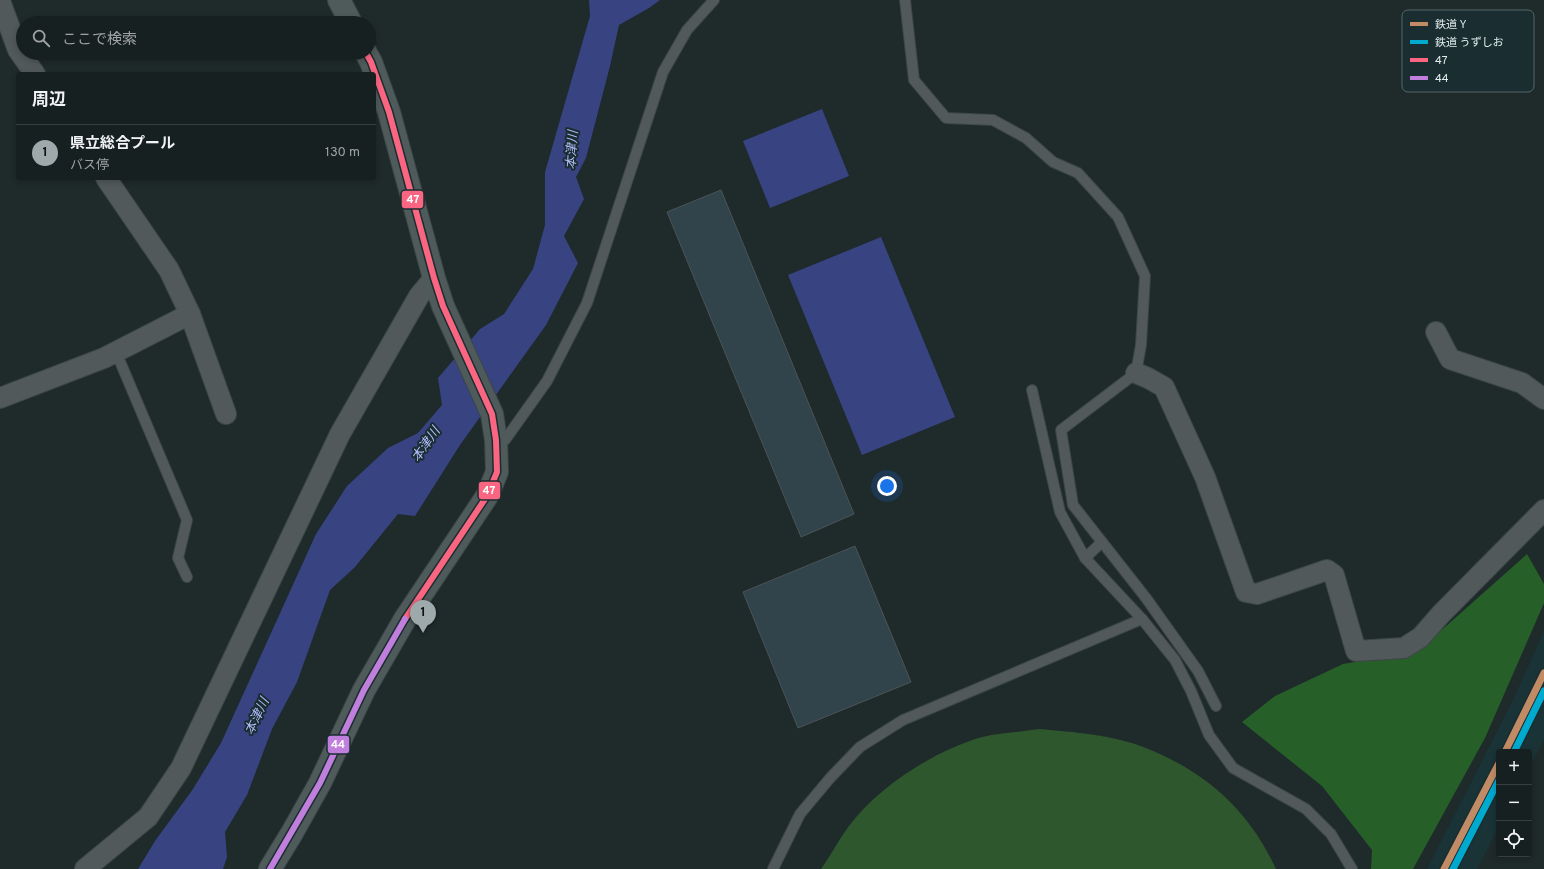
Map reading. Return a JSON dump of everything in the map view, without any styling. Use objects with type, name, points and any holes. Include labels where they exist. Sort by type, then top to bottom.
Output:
[{"type":"street","points":[[339,0],[347,16]]},
{"type":"street","points":[[0,1],[16,45]]},
{"type":"street","points":[[25,60],[34,72]]},
{"type":"street","points":[[370,60],[375,72]]},
{"type":"street","points":[[270,869],[320,783],[364,690],[405,620],[487,496],[497,472],[496,440],[492,414],[443,306],[389,112],[376,76]]},
{"type":"street","points":[[107,180],[169,270],[190,314],[226,414]]},
{"type":"street","points":[[85,869],[148,817],[181,768],[340,434],[419,296],[434,278]]},
{"type":"street","points":[[0,398],[104,358],[190,314]]},
{"type":"street","points":[[1436,332],[1450,359],[1522,383],[1544,399]]},
{"type":"street","points":[[1136,373],[1164,387],[1205,477],[1246,592],[1257,594],[1327,570],[1334,575],[1356,651],[1404,648],[1421,637],[1441,614],[1544,510]]},
{"type":"lane","points":[[505,440],[547,381],[587,302],[663,72],[687,30],[714,0]]},
{"type":"lane","points":[[905,0],[914,80],[946,118],[993,120],[1026,138],[1053,162],[1078,173],[1118,217],[1145,276],[1141,345],[1136,373],[1060,430],[1073,505],[1146,598],[1198,671],[1216,706]]},
{"type":"lane","points":[[116,352],[188,520],[178,558],[187,577]]},
{"type":"lane","points":[[1032,390],[1060,512],[1086,558],[1142,619],[1175,660],[1191,691],[1209,736],[1234,768],[1306,809],[1331,834],[1352,869]]},
{"type":"lane","points":[[1086,558],[1102,542]]},
{"type":"lane","points":[[773,869],[800,814],[832,777],[860,748],[903,720],[1142,619]]},
{"type":"shaded area","points":[[1544,631],[1544,740],[1532,763],[1532,749],[1496,749],[1496,833],[1477,869],[1427,869],[1512,702]]},
{"type":"green space","points":[[1527,554],[1544,584],[1544,603],[1485,738],[1413,869],[1371,869],[1372,850],[1322,786],[1242,722],[1275,696],[1343,664],[1418,651]]},
{"type":"green space","points":[[1039,729],[1066,731],[1121,740],[1146,748],[1188,769],[1223,795],[1239,811],[1253,829],[1276,869],[821,869],[845,831],[861,811],[892,784],[909,772],[945,751],[982,737]]},
{"type":"water","name":"本津川","points":[[589,0],[660,0],[619,25],[586,158],[576,177],[584,199],[564,236],[578,263],[546,325],[460,445],[415,516],[398,514],[355,567],[330,590],[297,682],[272,729],[247,795],[225,832],[227,857],[223,869],[138,869],[155,841],[193,789],[221,743],[316,534],[347,486],[388,448],[418,433],[442,405],[438,378],[480,329],[504,314],[533,269],[545,225],[545,172],[590,16]]},
{"type":"water","points":[[822,109],[849,176],[770,208],[743,141]]},
{"type":"water","points":[[881,237],[955,417],[862,455],[788,275]]},
{"type":"building","points":[[721,190],[854,514],[801,537],[667,212]]},
{"type":"building","points":[[855,546],[911,682],[798,728],[743,592]]},
{"type":"rail line","name":"Y","points":[[1506,749],[1544,673]]},
{"type":"rail line","name":"うずしお","points":[[1515,749],[1544,691]]},
{"type":"rail line","name":"Y","points":[[1444,869],[1496,769]]},
{"type":"rail line","name":"うずしお","points":[[1453,869],[1496,785]]},
{"type":"transit line","name":"47","points":[[370,60],[375,72]]},
{"type":"transit line","name":"47","points":[[376,76],[389,112],[443,306],[492,414],[496,440],[497,472],[487,496],[405,619]]},
{"type":"transit line","name":"44","points":[[270,869],[320,783],[364,690],[405,619]]},
{"type":"place","name":"県立総合プール","points":[[423,633]]}]
